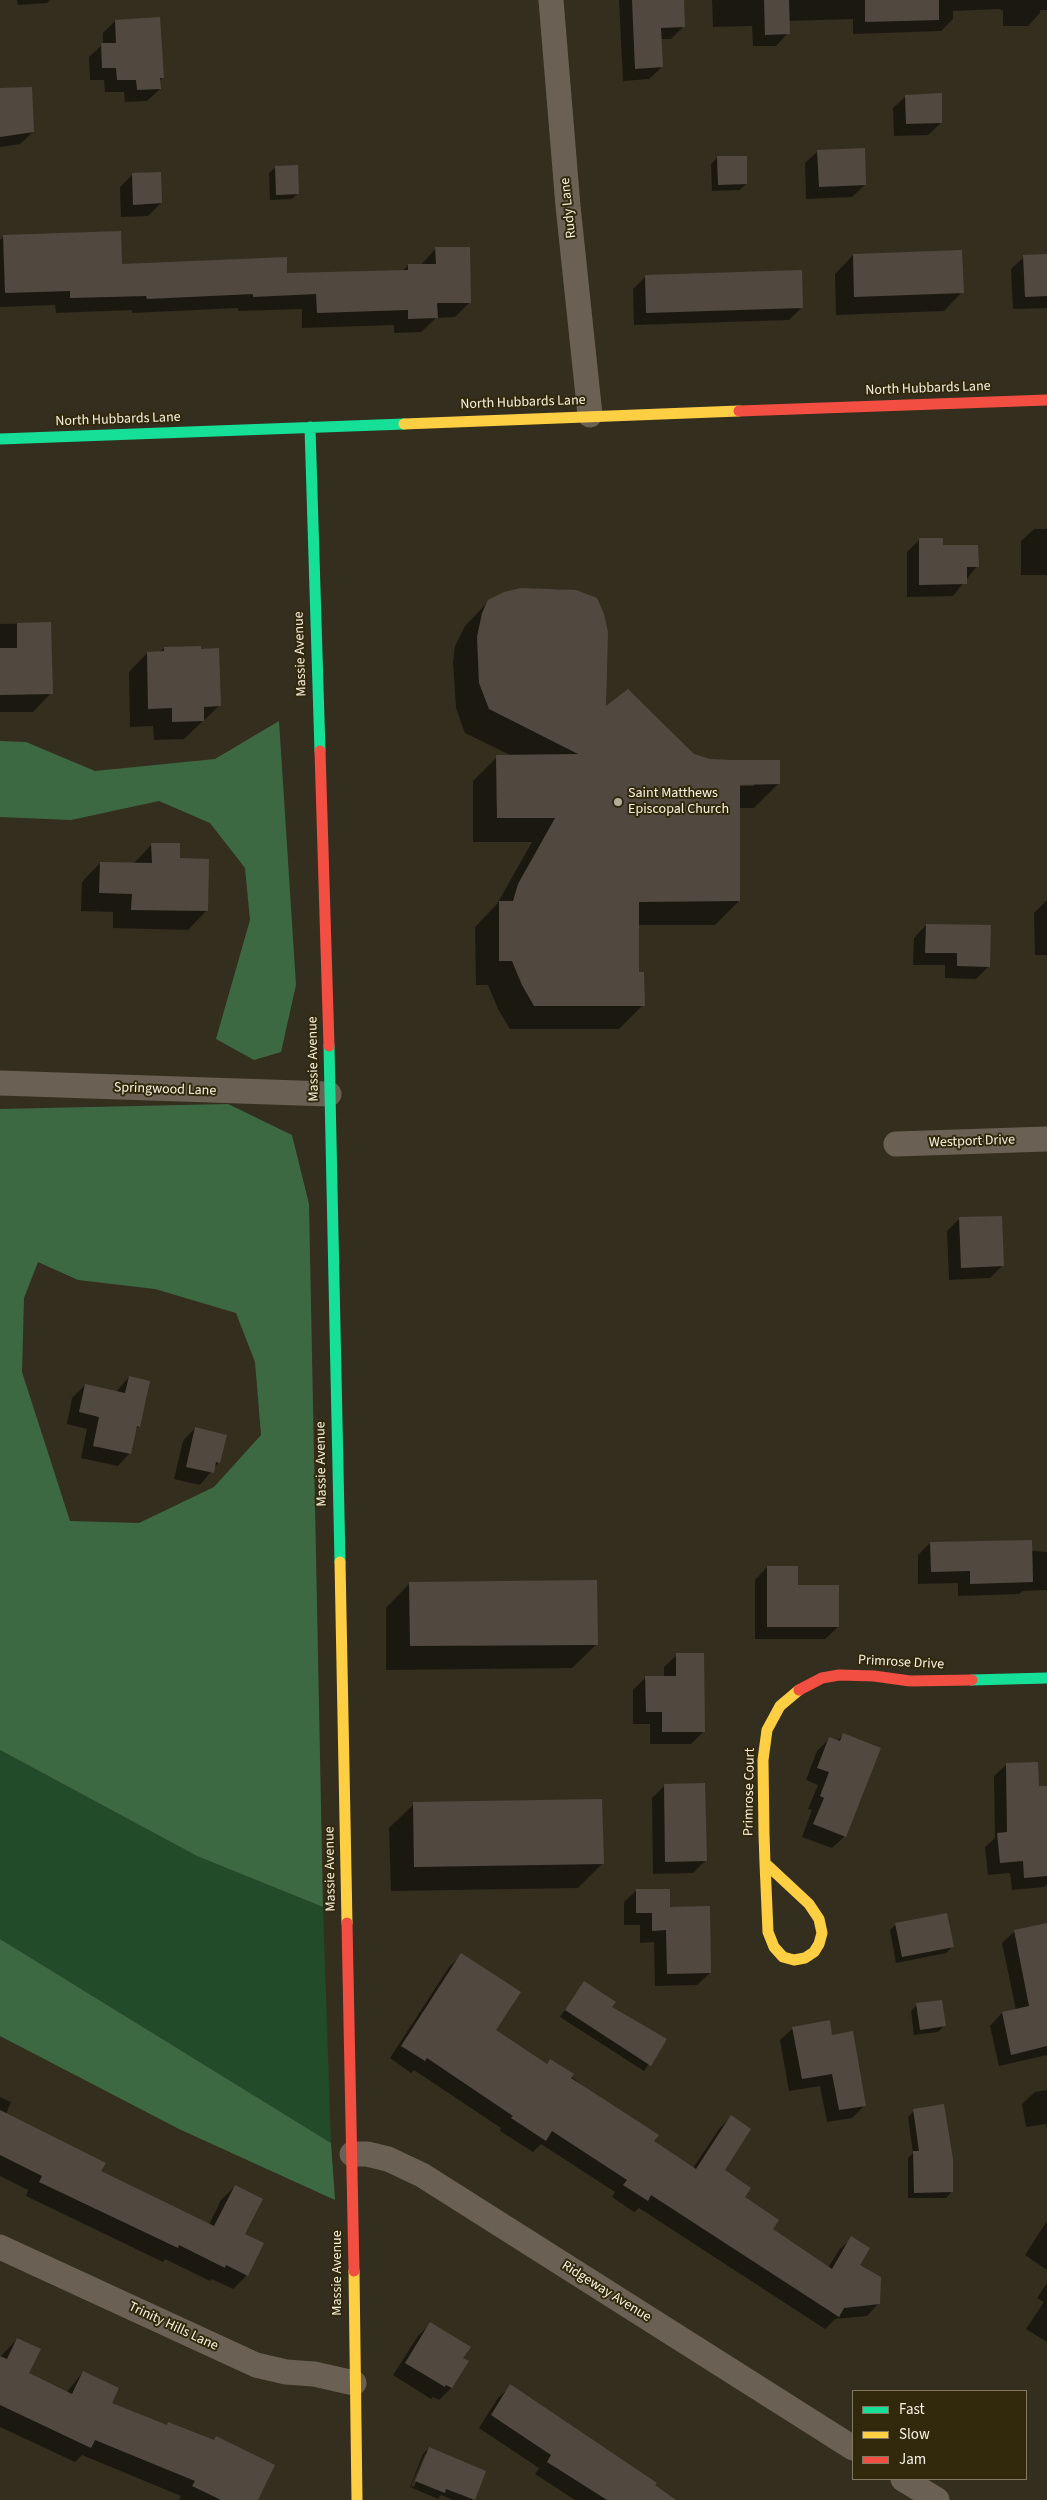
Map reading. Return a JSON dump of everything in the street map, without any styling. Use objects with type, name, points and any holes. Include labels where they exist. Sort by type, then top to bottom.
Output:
[{"type":"street","name":"Rudy Lane","points":[[551,0],[568,206],[590,415]]},
{"type":"street","name":"North Hubbards Lane","points":[[0,439],[590,415],[1047,400]]},
{"type":"street","name":"Massie Avenue","points":[[310,427],[322,862],[326,912],[352,2154],[357,2500]]},
{"type":"street","name":"Springwood Lane","points":[[0,1083],[330,1094]]},
{"type":"street","name":"Westport Drive","points":[[896,1144],[1047,1139]]},
{"type":"street","name":"Primrose Drive","points":[[789,1698],[799,1690],[822,1678],[840,1675],[874,1676],[910,1681],[1047,1678]]},
{"type":"street","name":"Primrose Court","points":[[765,1864],[809,1904],[819,1919],[822,1933],[819,1944],[814,1952],[805,1958],[794,1960],[783,1957],[774,1947],[768,1932],[765,1864],[763,1760],[766,1737],[772,1717],[789,1698]]},
{"type":"street","name":"Ridgeway Avenue","points":[[352,2154],[367,2154],[388,2159],[422,2175],[852,2447]]},
{"type":"street","name":"Trinity Hills Lane","points":[[0,2247],[256,2365],[286,2372],[314,2374],[354,2383]]},
{"type":"street","points":[[905,2480],[937,2500]]},
{"type":"green space","points":[[279,721],[296,985],[281,1052],[254,1060],[216,1039],[250,920],[245,868],[210,823],[159,801],[71,820],[0,817],[0,741],[26,742],[95,771],[215,759]]},
{"type":"green space","points":[[228,1104],[292,1135],[309,1204],[323,1907],[197,1856],[0,1750],[0,1109]],"holes":[[[38,1262],[78,1280],[155,1289],[236,1313],[255,1362],[261,1435],[214,1487],[139,1523],[70,1521],[22,1372],[24,1298]]]},
{"type":"green space","points":[[0,1750],[197,1856],[323,1907],[331,2143],[0,1939]]},
{"type":"green space","points":[[0,1939],[331,2143],[335,2200],[179,2129],[0,2036]]},
{"type":"building","points":[[632,0],[684,0],[685,27],[661,28],[663,67],[635,69]]},
{"type":"building","points":[[764,0],[789,0],[790,34],[765,35]]},
{"type":"building","points":[[865,0],[939,0],[939,20],[865,22]]},
{"type":"building","points":[[160,17],[164,78],[160,78],[161,89],[137,90],[136,80],[117,80],[116,68],[102,68],[101,43],[116,43],[115,20]]},
{"type":"building","points":[[32,87],[34,132],[0,137],[0,88]]},
{"type":"building","points":[[942,93],[942,123],[906,124],[905,95]]},
{"type":"building","points":[[865,148],[866,185],[819,187],[817,150]]},
{"type":"building","points":[[717,156],[747,156],[747,184],[718,185]]},
{"type":"building","points":[[298,165],[299,194],[276,195],[275,166]]},
{"type":"building","points":[[161,172],[162,203],[133,205],[132,173]]},
{"type":"building","points":[[121,231],[122,264],[287,257],[287,273],[408,270],[408,264],[436,264],[435,247],[470,247],[471,303],[437,303],[438,318],[408,319],[408,310],[317,313],[316,294],[253,297],[253,294],[147,299],[146,296],[70,298],[70,291],[5,293],[3,235]]},
{"type":"building","points":[[962,250],[964,293],[854,297],[853,254]]},
{"type":"building","points":[[1047,254],[1047,296],[1025,297],[1023,255]]},
{"type":"building","points":[[802,270],[803,308],[646,313],[645,275]]},
{"type":"building","points":[[919,538],[943,538],[943,545],[978,545],[979,567],[967,567],[967,584],[919,585]]},
{"type":"building","name":"Saint Matthews Episcopal Church","points":[[521,588],[576,590],[597,598],[604,614],[608,632],[606,706],[628,689],[694,754],[710,759],[780,760],[780,784],[740,785],[740,901],[639,902],[639,972],[644,972],[645,1006],[534,1006],[522,985],[512,961],[499,961],[499,901],[513,901],[518,884],[555,818],[497,818],[496,755],[578,754],[489,709],[479,683],[477,637],[482,613],[488,600],[504,592]]},
{"type":"building","points":[[51,622],[53,694],[0,695],[0,648],[17,648],[17,623]]},
{"type":"building","points":[[201,646],[201,649],[219,648],[221,706],[204,707],[204,721],[172,722],[172,708],[148,709],[147,652],[164,651],[164,647]]},
{"type":"building","points":[[151,843],[180,843],[180,858],[209,859],[208,911],[131,910],[132,894],[99,893],[100,862],[152,863]]},
{"type":"building","points":[[926,924],[991,925],[990,967],[957,966],[957,953],[925,953]]},
{"type":"building","points":[[1002,1216],[1004,1266],[961,1268],[959,1217]]},
{"type":"building","points":[[129,1376],[150,1381],[140,1427],[137,1426],[131,1454],[93,1446],[99,1417],[79,1412],[85,1384],[125,1393]]},
{"type":"building","points":[[195,1427],[227,1435],[220,1463],[216,1462],[214,1473],[186,1467]]},
{"type":"building","points":[[1032,1540],[1033,1582],[970,1584],[970,1571],[931,1572],[930,1542]]},
{"type":"building","points":[[767,1566],[798,1566],[798,1585],[839,1585],[839,1627],[767,1627]]},
{"type":"building","points":[[597,1580],[598,1645],[410,1646],[409,1582]]},
{"type":"building","points":[[676,1653],[704,1653],[705,1732],[662,1732],[662,1712],[646,1712],[645,1676],[676,1676]]},
{"type":"building","points":[[843,1733],[881,1748],[846,1837],[813,1824],[824,1798],[820,1796],[829,1772],[817,1768],[829,1737],[840,1741]]},
{"type":"building","points":[[1038,1762],[1039,1786],[1047,1786],[1047,1876],[1024,1878],[1023,1861],[1000,1863],[997,1833],[1007,1832],[1006,1763]]},
{"type":"building","points":[[705,1783],[707,1861],[665,1862],[664,1784]]},
{"type":"building","points":[[602,1799],[604,1864],[414,1867],[413,1802]]},
{"type":"building","points":[[636,1889],[670,1889],[670,1907],[710,1906],[711,1973],[667,1974],[666,1930],[652,1931],[652,1913],[636,1913]]},
{"type":"building","points":[[947,1913],[954,1947],[902,1957],[895,1923]]},
{"type":"building","points":[[1047,1923],[1047,2046],[1011,2055],[1002,2012],[1029,2006],[1014,1930]]},
{"type":"building","points":[[461,1953],[521,1992],[496,2030],[547,2064],[550,2059],[574,2074],[571,2078],[659,2135],[654,2141],[696,2169],[731,2115],[751,2129],[725,2170],[751,2188],[745,2197],[779,2220],[773,2229],[832,2269],[851,2236],[870,2248],[860,2265],[881,2277],[880,2304],[844,2308],[839,2317],[651,2195],[648,2201],[623,2185],[627,2180],[552,2131],[546,2141],[511,2118],[513,2116],[427,2058],[425,2061],[401,2046]]},
{"type":"building","points":[[584,1981],[616,2002],[612,2007],[667,2039],[651,2066],[565,2010]]},
{"type":"building","points":[[942,2000],[946,2026],[920,2030],[916,2003]]},
{"type":"building","points":[[830,2020],[832,2035],[853,2031],[866,2106],[839,2110],[832,2074],[802,2079],[792,2027]]},
{"type":"building","points":[[944,2104],[953,2159],[953,2192],[914,2193],[913,2151],[919,2151],[913,2109]]},
{"type":"building","points":[[0,2110],[106,2163],[101,2171],[214,2226],[235,2185],[263,2199],[245,2234],[264,2243],[248,2276],[226,2265],[225,2268],[179,2245],[178,2248],[39,2182],[42,2176],[0,2155]]},
{"type":"building","points":[[430,2322],[471,2347],[463,2358],[469,2361],[452,2388],[446,2385],[445,2387],[405,2363]]},
{"type":"building","points":[[17,2338],[41,2349],[29,2373],[72,2394],[83,2371],[119,2388],[112,2403],[167,2425],[168,2422],[214,2440],[216,2436],[275,2465],[258,2500],[221,2500],[192,2486],[195,2481],[95,2440],[91,2448],[0,2405],[0,2356],[7,2359]]},
{"type":"building","points":[[510,2384],[657,2483],[655,2485],[676,2500],[607,2500],[547,2462],[551,2455],[491,2415]]},
{"type":"building","points":[[429,2447],[486,2471],[475,2500],[446,2489],[445,2493],[415,2481]]},
{"type":"traffic: fast","points":[[0,439],[404,424]]},
{"type":"traffic: fast","points":[[310,427],[320,751]]},
{"type":"traffic: fast","points":[[329,1046],[340,1562]]},
{"type":"traffic: fast","points":[[972,1680],[1047,1678]]},
{"type":"traffic: slow","points":[[404,424],[739,411]]},
{"type":"traffic: slow","points":[[340,1562],[347,1923]]},
{"type":"traffic: slow","points":[[765,1863],[809,1904],[819,1919],[822,1933],[819,1944],[814,1952],[805,1958],[794,1960],[783,1957],[774,1947],[768,1932],[765,1863],[764,1834],[763,1760],[767,1730],[780,1706],[799,1690]]},
{"type":"traffic: slow","points":[[354,2271],[357,2500]]},
{"type":"traffic: jam","points":[[739,411],[1047,400]]},
{"type":"traffic: jam","points":[[320,751],[329,1046]]},
{"type":"traffic: jam","points":[[799,1690],[822,1678],[839,1675],[874,1676],[910,1681],[972,1680]]},
{"type":"traffic: jam","points":[[347,1923],[354,2271]]},
{"type":"place","name":"Saint Matthews Episcopal Church","points":[[618,802]]}]
